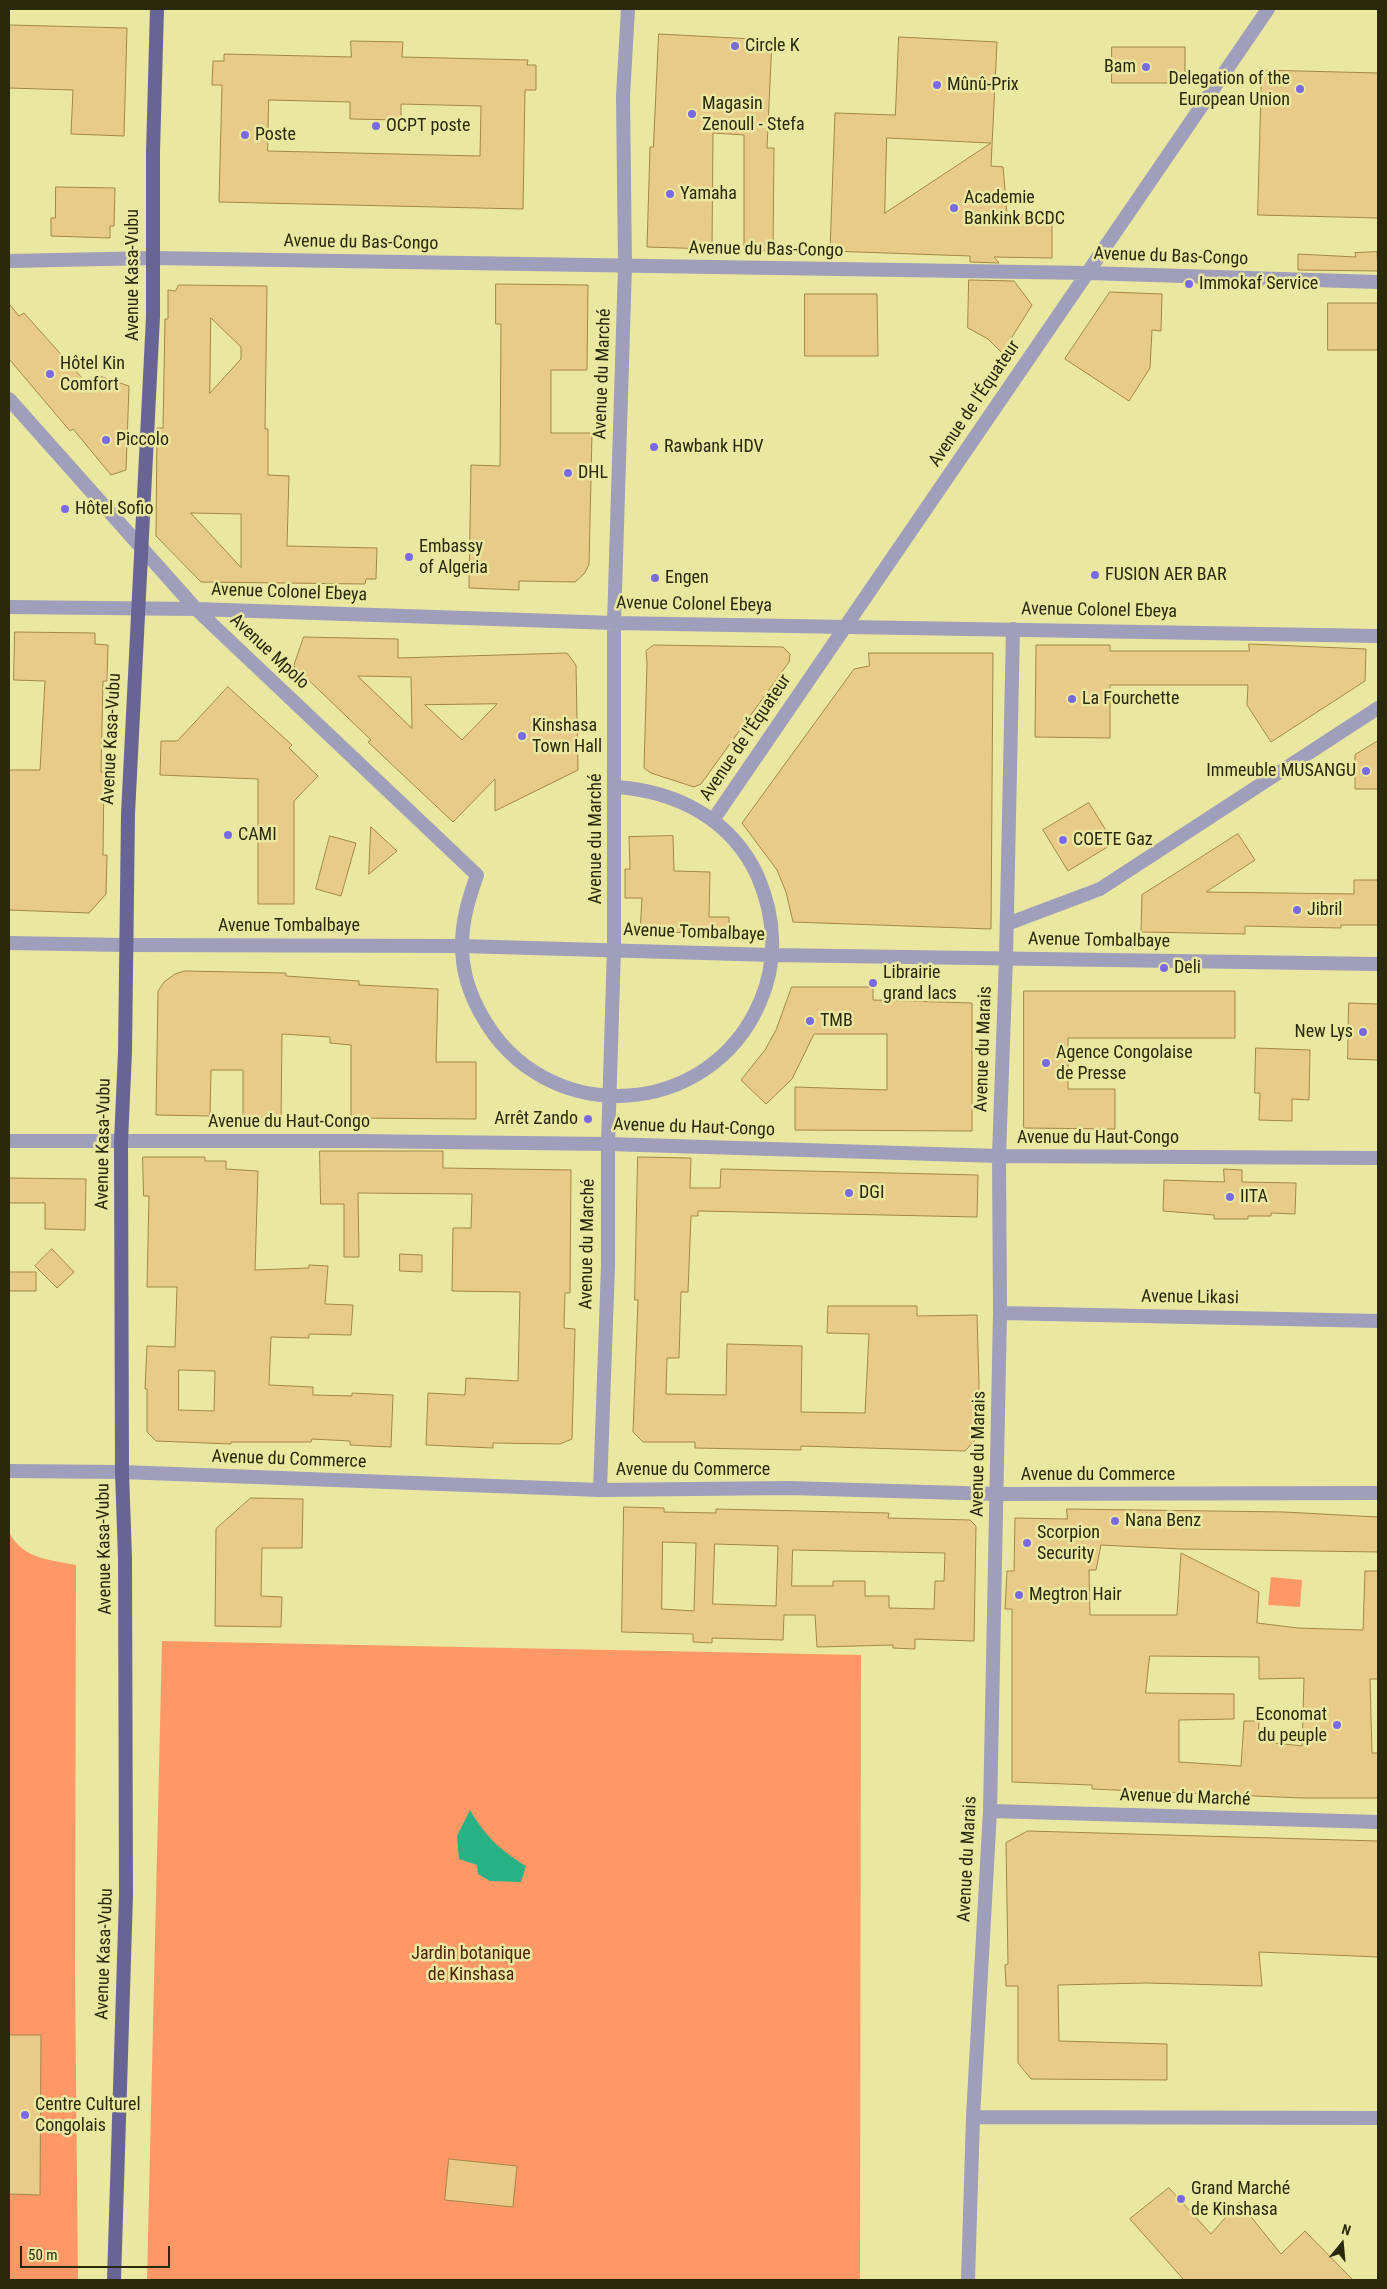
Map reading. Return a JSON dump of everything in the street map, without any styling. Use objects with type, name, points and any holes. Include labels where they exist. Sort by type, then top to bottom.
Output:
[{"type":"main road","name":"Avenue Kasa-Vubu","points":[[114,2280],[126,1895],[121,1142],[125,1052],[124,944],[128,814],[153,317],[153,152],[156,9]]},
{"type":"street","name":"Avenue du Marché","points":[[600,1490],[608,1265],[608,1144],[614,948],[616,787],[614,623],[625,266],[623,96],[628,9]]},
{"type":"street","name":"Avenue de l'Équateur","points":[[713,820],[1268,9]]},
{"type":"street","name":"Avenue du Bas-Congo","points":[[9,261],[153,258],[1087,273],[1378,282]]},
{"type":"street","name":"Avenue Mpolo","points":[[9,399],[196,609],[477,875],[465,909],[462,946]]},
{"type":"street","name":"Avenue Colonel Ebeya","points":[[9,607],[196,609],[614,623],[1378,636]]},
{"type":"street","name":"Avenue du Marais","points":[[968,2280],[973,2117],[990,1811],[1000,1313],[999,1156],[1007,924],[1013,629]]},
{"type":"street","points":[[1007,924],[1100,889],[1378,708]]},
{"type":"street","points":[[462,946],[465,974],[474,1002],[488,1027],[506,1050],[528,1069],[554,1083],[581,1092],[610,1097],[644,1095],[677,1085],[707,1069],[732,1047],[753,1019],[766,988],[772,955],[772,924],[765,894],[753,866],[735,841],[713,820],[691,806],[668,795],[642,789],[616,787]]},
{"type":"street","name":"Avenue Tombalbaye","points":[[9,943],[614,948],[772,955],[1378,964]]},
{"type":"street","name":"Avenue du Haut-Congo","points":[[9,1141],[356,1141],[608,1144],[999,1156],[1378,1158]]},
{"type":"street","name":"Avenue Likasi","points":[[1000,1313],[1378,1321]]},
{"type":"street","name":"Avenue du Commerce","points":[[9,1471],[122,1472],[600,1490],[789,1488],[997,1494],[1378,1493]]},
{"type":"street","name":"Avenue du Marché","points":[[990,1811],[1378,1822]]},
{"type":"street","points":[[973,2117],[1378,2118]]},
{"type":"green space","points":[[9,1532],[15,1541],[29,1553],[38,1557],[76,1565],[75,1973],[78,2280],[9,2280]]},
{"type":"green space","points":[[1271,1577],[1302,1580],[1300,1607],[1268,1605]]},
{"type":"green space","name":"Jardin botanique de Kinshasa","points":[[162,1641],[861,1655],[860,2280],[147,2280]]},
{"type":"shaded area","points":[[470,1810],[494,1842],[526,1866],[521,1882],[490,1881],[478,1874],[477,1865],[459,1859],[457,1836]]},
{"type":"building","points":[[9,25],[127,28],[124,136],[71,134],[73,90],[9,88]]},
{"type":"building","points":[[659,34],[772,40],[767,148],[774,148],[773,251],[744,250],[744,135],[713,133],[712,249],[647,247],[650,147],[653,147]]},
{"type":"building","points":[[899,37],[997,42],[991,166],[1003,167],[1007,214],[1052,216],[1052,258],[994,257],[999,263],[970,262],[970,256],[830,251],[835,113],[895,115]],"holes":[[[887,138],[991,143],[885,213]]]},
{"type":"building","name":"Poste","points":[[351,41],[403,42],[402,57],[528,60],[527,65],[536,65],[536,90],[525,90],[523,209],[219,202],[222,85],[212,85],[213,61],[224,61],[224,54],[351,57]],"holes":[[[269,100],[350,102],[350,119],[401,120],[401,104],[481,106],[480,156],[268,151]]]},
{"type":"building","points":[[1112,47],[1185,47],[1185,83],[1112,83]]},
{"type":"building","points":[[1262,70],[1378,73],[1378,218],[1258,215]]},
{"type":"building","points":[[56,187],[115,188],[114,226],[110,226],[110,238],[51,236],[51,218],[55,218]]},
{"type":"building","points":[[1377,252],[1378,271],[1298,270],[1298,254],[1356,257],[1355,253]]},
{"type":"building","points":[[969,280],[1014,281],[1032,305],[1002,353],[988,339],[968,328]]},
{"type":"building","points":[[496,284],[588,285],[587,370],[551,370],[551,433],[592,433],[589,565],[584,574],[575,582],[519,581],[519,590],[469,588],[471,465],[500,466],[501,324],[496,324]]},
{"type":"building","points":[[179,285],[267,286],[265,429],[268,429],[268,475],[289,476],[287,546],[377,548],[376,579],[366,579],[365,584],[201,582],[156,536],[157,428],[163,428],[165,319],[168,319],[168,290],[175,291]],"holes":[[[211,318],[241,347],[241,359],[210,393]],[[191,513],[241,514],[241,567]]]},
{"type":"building","points":[[1110,292],[1162,294],[1161,331],[1152,330],[1150,368],[1129,401],[1065,359]]},
{"type":"building","points":[[805,294],[877,294],[878,356],[805,356]]},
{"type":"building","points":[[1328,303],[1378,303],[1378,350],[1328,350]]},
{"type":"building","points":[[9,304],[19,316],[24,313],[91,388],[96,375],[129,386],[126,470],[111,475],[73,429],[70,431],[9,359]]},
{"type":"building","points":[[15,632],[95,633],[95,644],[108,645],[107,681],[103,681],[101,772],[104,772],[103,855],[107,855],[106,894],[89,913],[9,910],[9,770],[40,770],[45,681],[14,680]]},
{"type":"building","name":"Kinshasa Town Hall","points":[[304,637],[398,639],[398,658],[567,653],[576,665],[578,770],[495,811],[495,779],[453,822],[368,742],[371,740],[294,666]],"holes":[[[358,676],[411,677],[412,728]],[[497,704],[462,740],[425,705]]]},
{"type":"building","points":[[1249,644],[1366,649],[1365,681],[1271,742],[1247,705],[1248,685],[1110,685],[1110,738],[1035,737],[1036,645],[1110,645],[1110,651],[1249,651]]},
{"type":"building","points":[[654,645],[783,647],[790,654],[789,662],[701,784],[694,787],[651,773],[644,768],[646,651]]},
{"type":"building","points":[[869,653],[993,653],[991,929],[793,922],[786,892],[777,870],[742,823],[854,669],[869,666]]},
{"type":"building","points":[[228,687],[292,745],[289,748],[318,776],[294,801],[294,904],[258,904],[258,779],[160,775],[161,741],[177,741]]},
{"type":"building","name":"Immeuble MUSANGU","points":[[1378,741],[1378,789],[1355,789],[1355,755]]},
{"type":"building","points":[[1089,803],[1114,843],[1068,871],[1043,830]]},
{"type":"building","points":[[371,827],[397,851],[369,874]]},
{"type":"building","points":[[1238,834],[1255,860],[1206,892],[1354,894],[1354,880],[1378,880],[1378,925],[1341,925],[1341,928],[1245,926],[1245,934],[1141,932],[1142,895]]},
{"type":"building","points":[[330,836],[356,843],[341,896],[316,889]]},
{"type":"building","points":[[673,836],[674,871],[710,872],[709,917],[729,917],[729,933],[640,932],[642,898],[625,898],[625,869],[630,869],[629,837]]},
{"type":"building","points":[[185,971],[286,973],[286,976],[359,981],[359,985],[438,989],[436,1062],[476,1062],[476,1119],[351,1118],[351,1045],[330,1043],[330,1037],[282,1034],[281,1123],[243,1122],[243,1070],[211,1070],[210,1116],[156,1115],[158,991],[164,982],[175,974]]},
{"type":"building","points":[[792,987],[873,987],[873,1000],[972,1003],[972,1131],[795,1130],[795,1087],[887,1090],[887,1034],[814,1034],[792,1079],[766,1104],[741,1080],[765,1050],[776,1030]]},
{"type":"building","name":"Agence Congolaise de Presse","points":[[1024,991],[1235,991],[1235,1038],[1068,1038],[1068,1089],[1115,1089],[1115,1129],[1024,1128]]},
{"type":"building","name":"New Lys","points":[[1349,1003],[1378,1004],[1378,1060],[1348,1059]]},
{"type":"building","points":[[1256,1048],[1310,1050],[1309,1100],[1292,1099],[1292,1121],[1259,1120],[1260,1093],[1255,1093]]},
{"type":"building","points":[[320,1151],[443,1151],[443,1168],[571,1170],[570,1293],[565,1293],[564,1328],[575,1329],[572,1439],[560,1444],[493,1443],[493,1448],[426,1445],[428,1393],[465,1395],[466,1378],[518,1381],[520,1292],[452,1291],[453,1228],[471,1228],[472,1194],[358,1193],[359,1257],[344,1257],[344,1204],[321,1204]]},
{"type":"building","points":[[143,1157],[205,1157],[205,1161],[226,1161],[226,1169],[258,1171],[255,1270],[309,1268],[309,1265],[328,1266],[325,1304],[353,1305],[351,1335],[309,1334],[309,1338],[271,1337],[269,1385],[313,1387],[313,1395],[352,1396],[352,1393],[393,1395],[391,1447],[350,1445],[350,1441],[312,1439],[311,1442],[231,1442],[231,1444],[156,1441],[147,1432],[147,1389],[145,1389],[147,1346],[175,1347],[177,1287],[147,1287],[149,1196],[144,1196]],"holes":[[[179,1370],[215,1371],[214,1411],[179,1410]]]},
{"type":"building","points":[[638,1157],[691,1158],[690,1188],[720,1188],[721,1169],[978,1175],[977,1217],[698,1211],[698,1216],[691,1216],[688,1292],[681,1292],[679,1358],[667,1358],[666,1394],[726,1395],[727,1344],[802,1346],[801,1412],[865,1413],[869,1334],[827,1333],[828,1306],[917,1306],[917,1316],[977,1315],[978,1437],[965,1451],[801,1446],[801,1450],[695,1448],[695,1442],[643,1442],[633,1432],[638,1300],[635,1300]]},
{"type":"building","name":"IITA","points":[[1224,1169],[1242,1170],[1242,1182],[1296,1183],[1295,1214],[1271,1213],[1271,1216],[1248,1216],[1248,1219],[1214,1219],[1214,1215],[1163,1211],[1164,1180],[1224,1182]]},
{"type":"building","points":[[9,1178],[86,1179],[85,1230],[45,1229],[45,1203],[9,1203]]},
{"type":"building","points":[[52,1249],[74,1272],[57,1288],[35,1266]]},
{"type":"building","points":[[400,1254],[422,1255],[422,1272],[400,1271]]},
{"type":"building","points":[[9,1272],[36,1272],[36,1291],[9,1291]]},
{"type":"building","points":[[251,1498],[303,1499],[302,1548],[262,1548],[261,1596],[282,1597],[281,1627],[215,1626],[216,1529]]},
{"type":"building","points":[[624,1507],[664,1508],[664,1512],[716,1513],[716,1509],[889,1513],[888,1518],[970,1520],[976,1526],[974,1641],[915,1639],[915,1649],[893,1648],[893,1645],[817,1647],[815,1615],[784,1615],[783,1640],[712,1638],[712,1643],[693,1642],[693,1634],[622,1632]],"holes":[[[663,1542],[696,1543],[694,1611],[662,1609]],[[715,1544],[778,1546],[776,1606],[713,1604]],[[793,1550],[945,1553],[944,1581],[935,1581],[934,1609],[889,1608],[889,1596],[865,1596],[865,1581],[833,1581],[833,1586],[792,1586]]]},
{"type":"building","points":[[1067,1509],[1284,1512],[1378,1517],[1378,1552],[1181,1549],[1101,1545],[1096,1570],[1089,1570],[1090,1615],[1177,1615],[1181,1553],[1259,1592],[1257,1623],[1298,1628],[1363,1630],[1365,1571],[1378,1571],[1378,1679],[1370,1679],[1372,1753],[1378,1753],[1378,1798],[1301,1798],[1092,1789],[1092,1785],[1012,1782],[1012,1609],[1005,1609],[1007,1571],[1014,1571],[1015,1518],[1067,1519]],"holes":[[[1150,1656],[1259,1657],[1259,1679],[1304,1678],[1302,1746],[1258,1741],[1259,1721],[1244,1721],[1241,1766],[1179,1762],[1179,1720],[1234,1719],[1234,1694],[1146,1693]]]},
{"type":"building","points":[[1028,1831],[1378,1841],[1378,1957],[1259,1952],[1262,1986],[1146,1983],[1058,1985],[1059,2041],[1167,2044],[1167,2080],[1031,2079],[1018,2063],[1018,1986],[1006,1986],[1005,1965],[1008,1964],[1006,1843]]},
{"type":"building","name":"Centre Culturel Congolais","points":[[9,2035],[41,2035],[40,2195],[9,2194]]},
{"type":"building","points":[[449,2159],[517,2166],[513,2207],[445,2200]]},
{"type":"building","points":[[1169,2188],[1211,2234],[1239,2202],[1281,2254],[1305,2231],[1353,2280],[1184,2280],[1130,2219]]},
{"type":"place","name":"Circle K","points":[[735,46]]},
{"type":"place","name":"Bam","points":[[1146,67]]},
{"type":"place","name":"Mûnû-Prix","points":[[937,85]]},
{"type":"place","name":"Delegation of the European Union","points":[[1300,89]]},
{"type":"place","name":"Magasin Zenoull - Stefa","points":[[692,114]]},
{"type":"place","name":"OCPT poste","points":[[376,126]]},
{"type":"place","name":"Poste","points":[[245,135]]},
{"type":"place","name":"Yamaha","points":[[670,194]]},
{"type":"place","name":"Academie Bankink BCDC","points":[[954,208]]},
{"type":"place","name":"Immokaf Service","points":[[1189,284]]},
{"type":"place","name":"Hôtel Kin Comfort","points":[[50,374]]},
{"type":"place","name":"Piccolo","points":[[106,440]]},
{"type":"place","name":"Rawbank HDV","points":[[654,447]]},
{"type":"place","name":"DHL","points":[[568,473]]},
{"type":"place","name":"Hôtel Sofio","points":[[65,509]]},
{"type":"place","name":"Embassy of Algeria","points":[[409,557]]},
{"type":"place","name":"FUSION AER BAR","points":[[1095,575]]},
{"type":"place","name":"Engen","points":[[655,578]]},
{"type":"place","name":"La Fourchette","points":[[1072,699]]},
{"type":"place","name":"Kinshasa Town Hall","points":[[522,736]]},
{"type":"place","name":"Immeuble MUSANGU","points":[[1366,771]]},
{"type":"place","name":"CAMI","points":[[228,835]]},
{"type":"place","name":"COETE Gaz","points":[[1063,840]]},
{"type":"place","name":"Jibril","points":[[1297,910]]},
{"type":"place","name":"Deli","points":[[1164,968]]},
{"type":"place","name":"Librairie grand lacs","points":[[873,983]]},
{"type":"place","name":"TMB","points":[[810,1021]]},
{"type":"place","name":"New Lys","points":[[1363,1032]]},
{"type":"place","name":"Agence Congolaise de Presse","points":[[1046,1063]]},
{"type":"place","name":"Arrêt Zando","points":[[588,1119]]},
{"type":"place","name":"DGI","points":[[849,1193]]},
{"type":"place","name":"IITA","points":[[1230,1197]]},
{"type":"place","name":"Nana Benz","points":[[1115,1521]]},
{"type":"place","name":"Scorpion Security","points":[[1027,1543]]},
{"type":"place","name":"Megtron Hair","points":[[1019,1595]]},
{"type":"place","name":"Economat du peuple","points":[[1337,1725]]},
{"type":"place","name":"Centre Culturel Congolais","points":[[25,2115]]},
{"type":"place","name":"Grand Marché de Kinshasa","points":[[1181,2199]]}]
